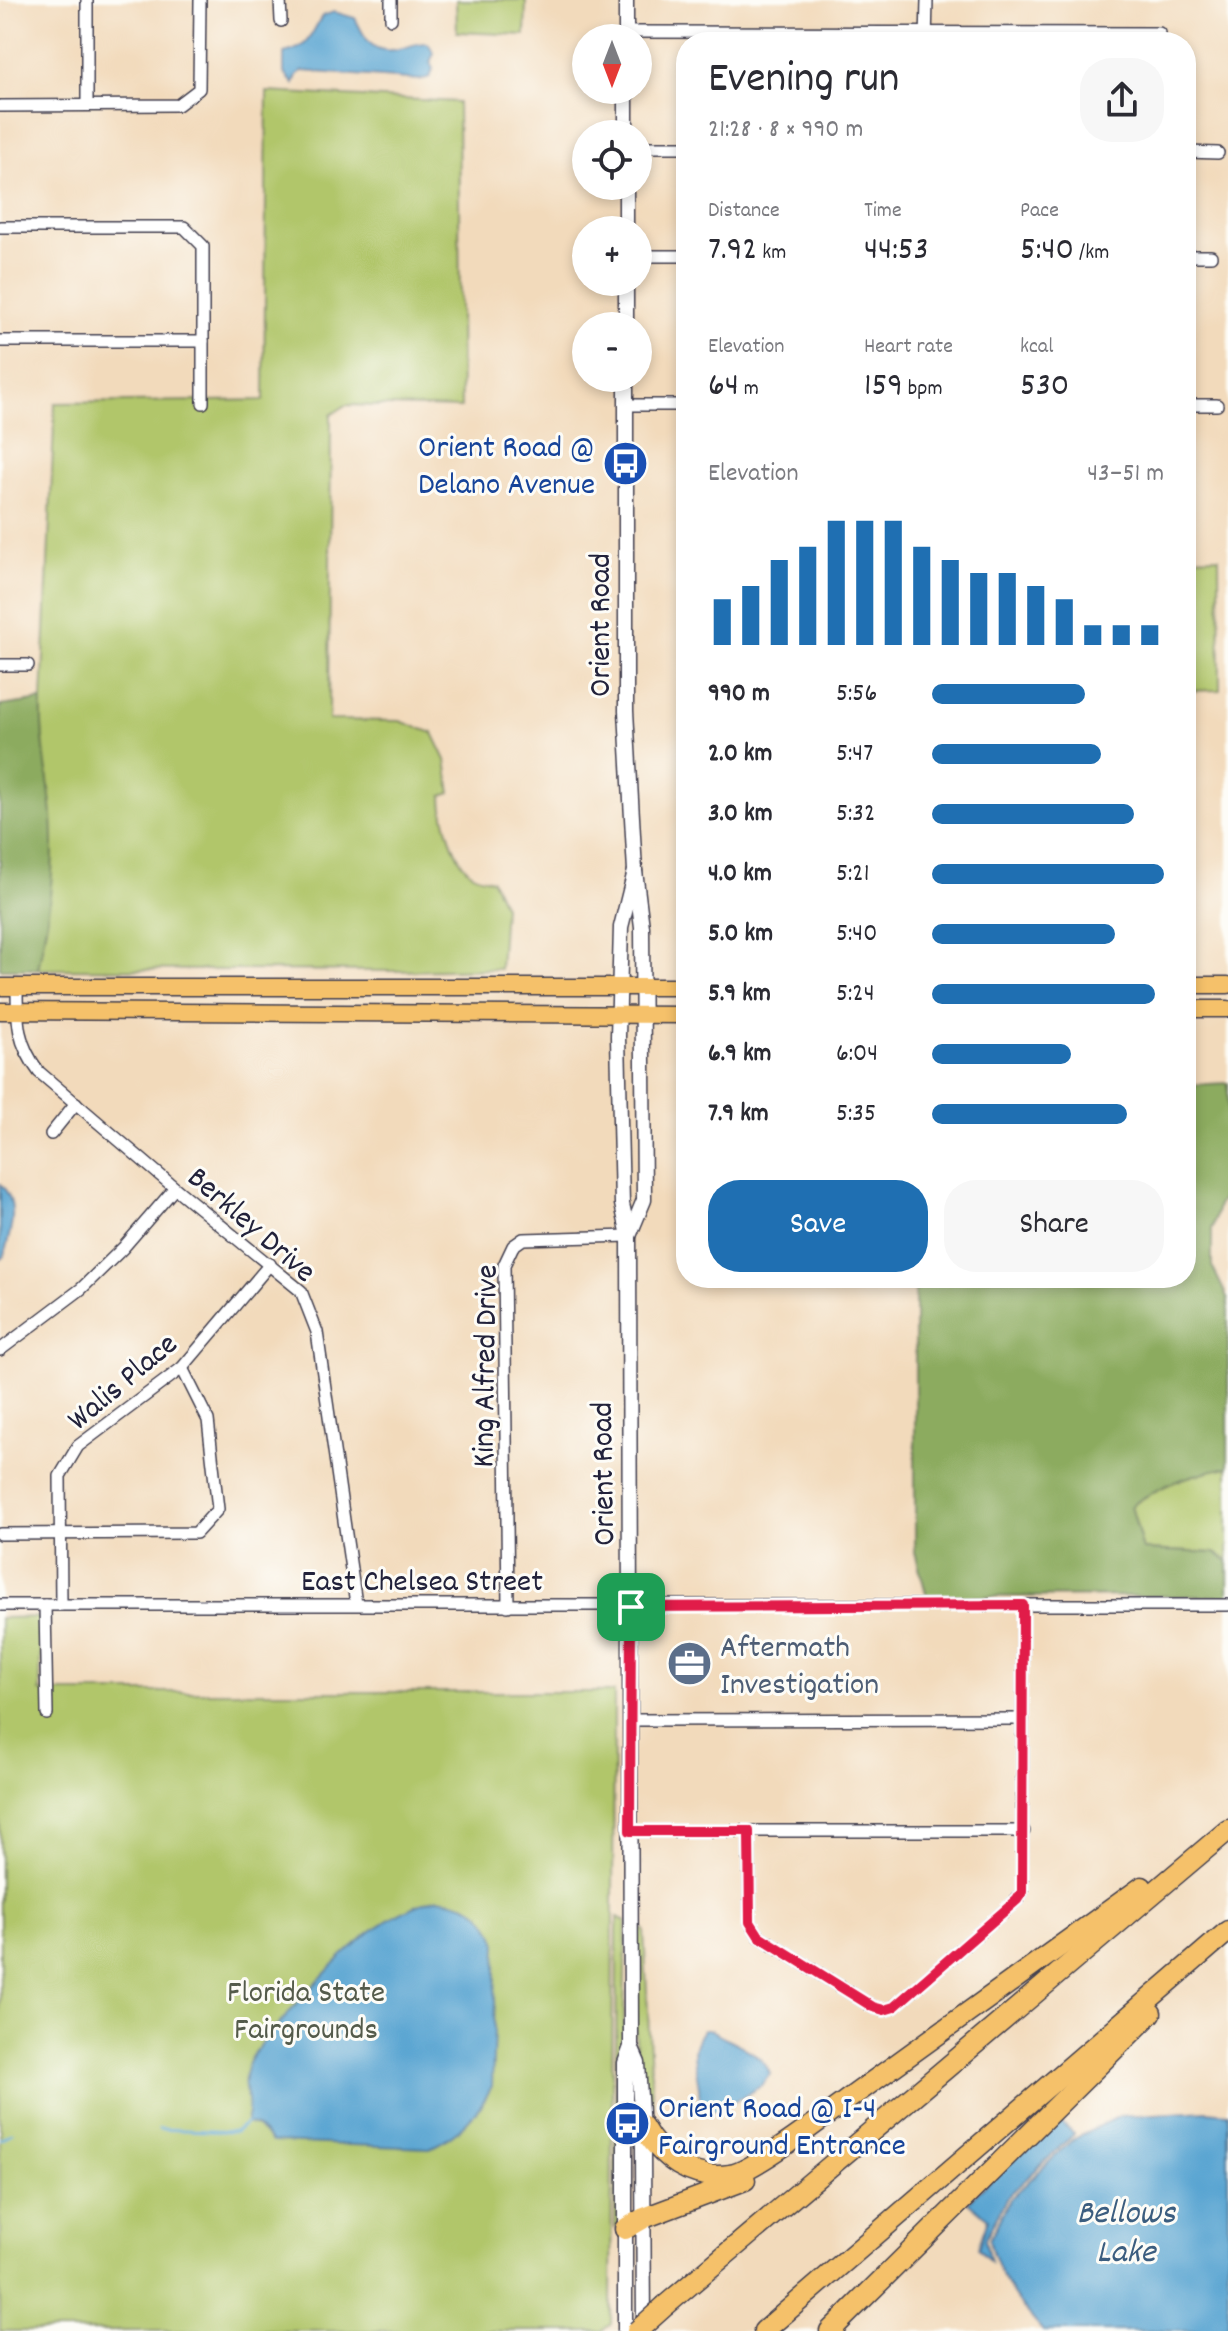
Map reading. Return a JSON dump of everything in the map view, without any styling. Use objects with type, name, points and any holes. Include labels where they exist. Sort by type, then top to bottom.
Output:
[{"type":"highway","points":[[637,2331],[1228,1830]]},
{"type":"highway","points":[[625,2229],[644,2218],[744,2180],[804,2131],[1148,1883],[1195,1858]]},
{"type":"highway","points":[[764,2331],[1228,1934]]},
{"type":"highway","points":[[830,2331],[1228,1934]]},
{"type":"highway","points":[[642,2125],[663,2153],[685,2170],[707,2177],[734,2175],[804,2131]]},
{"type":"main road","points":[[1196,985],[1228,985]]},
{"type":"main road","points":[[9,987],[676,987]]},
{"type":"main road","points":[[1196,1009],[1227,1008]]},
{"type":"main road","points":[[9,1011],[676,1015]]},
{"type":"street","points":[[87,0],[87,105]]},
{"type":"street","points":[[0,106],[178,105],[199,89],[200,0]]},
{"type":"street","points":[[280,0],[281,21]]},
{"type":"street","points":[[391,0],[391,19]]},
{"type":"street","points":[[626,0],[626,24]]},
{"type":"street","points":[[926,32],[927,0]]},
{"type":"street","points":[[652,35],[676,35]]},
{"type":"street","points":[[652,147],[676,147]]},
{"type":"street","points":[[1196,152],[1218,153]]},
{"type":"street","points":[[0,227],[184,227],[203,246],[203,403]]},
{"type":"street","points":[[652,256],[676,256]]},
{"type":"street","points":[[1196,256],[1211,256]]},
{"type":"street","points":[[0,341],[203,341]]},
{"type":"street","name":"Orient Road","points":[[626,392],[626,711],[635,871],[642,927],[644,1200],[629,1236]]},
{"type":"street","points":[[626,405],[676,405]]},
{"type":"street","points":[[1196,405],[1217,405]]},
{"type":"street","points":[[0,665],[28,665]]},
{"type":"street","name":"Orient Road","points":[[625,2331],[625,2063],[631,2047],[631,1607],[629,1236],[622,1204],[618,1014],[621,927],[635,871]]},
{"type":"street","name":"Berkley Drive","points":[[9,987],[9,1011],[24,1052],[39,1072],[301,1291],[317,1332],[356,1604]]},
{"type":"street","points":[[51,1134],[76,1103]]},
{"type":"street","points":[[0,1350],[81,1289],[123,1248],[175,1188]]},
{"type":"street","name":"King Alfred Drive","points":[[508,1606],[504,1265],[513,1246],[523,1239],[629,1236]]},
{"type":"street","name":"Walis Place","points":[[61,1605],[60,1476],[78,1446],[182,1368],[270,1264]]},
{"type":"street","points":[[0,1534],[196,1533],[218,1509],[208,1420],[182,1368]]},
{"type":"street","name":"East Chelsea Street","points":[[0,1605],[1228,1605]]},
{"type":"street","points":[[45,1605],[47,1714]]},
{"type":"street","points":[[749,1831],[750,1922],[753,1929],[759,1936],[873,2007],[884,2010],[894,2007],[1017,1900],[1022,1892],[1023,1605]]},
{"type":"street","points":[[630,1720],[1023,1719]]},
{"type":"street","points":[[630,1831],[1024,1831]]},
{"type":"street","name":"Orient Road","points":[[631,2047],[638,2063],[642,2125],[644,2331]]},
{"type":"green space","points":[[456,0],[526,0],[525,35],[457,32]]},
{"type":"green space","points":[[267,92],[458,102],[461,408],[346,405],[331,415],[329,720],[400,721],[433,733],[446,760],[451,793],[442,796],[455,850],[473,874],[492,880],[504,906],[500,969],[38,969],[48,916],[41,723],[55,403],[198,401],[198,408],[207,409],[208,401],[264,400]]},
{"type":"green space","points":[[1219,557],[1220,690],[1196,691],[1196,558]]},
{"type":"green space","points":[[42,700],[53,835],[45,931],[38,969],[0,969],[0,706]]},
{"type":"green space","points":[[1228,1083],[1228,1191],[1218,1206],[1212,1229],[1212,1266],[1228,1299],[1228,1467],[1177,1481],[1131,1506],[1143,1550],[1215,1553],[1228,1560],[1228,1596],[927,1597],[915,1552],[915,1288],[1196,1288],[1196,1085]]},
{"type":"green space","points":[[1228,1467],[1228,1560],[1215,1553],[1143,1550],[1131,1506],[1177,1481]]},
{"type":"green space","name":"Florida State Fairgrounds","points":[[41,1617],[40,1692],[614,1692],[611,2324],[602,2331],[0,2331],[0,1618]]},
{"type":"green space","points":[[617,1917],[626,1921],[620,2225],[615,2228]]},
{"type":"green space","points":[[637,1926],[644,1930],[654,2135],[646,2116],[637,2064]]},
{"type":"water","points":[[334,12],[355,18],[368,40],[378,48],[393,50],[428,43],[434,53],[430,62],[433,69],[430,77],[421,80],[302,71],[294,84],[284,73],[284,53],[304,44],[322,16]]},
{"type":"water","points":[[0,1184],[10,1200],[12,1220],[0,1260]]},
{"type":"water","points":[[438,1898],[476,1910],[488,1924],[497,1944],[492,2086],[474,2114],[450,2137],[430,2148],[272,2142],[256,2126],[246,2123],[245,2074],[265,2040],[337,1961],[373,1930],[414,1906]]},
{"type":"water","points":[[703,2030],[711,2030],[745,2048],[760,2059],[770,2074],[761,2086],[718,2111],[699,2108],[694,2055]]},
{"type":"water","name":"Bellows Lake","points":[[1207,2111],[1228,2113],[1228,2331],[1043,2331],[1010,2289],[989,2240],[1010,2199],[1072,2140],[1120,2116]]},
{"type":"water","points":[[1055,2118],[1074,2134],[1007,2197],[985,2239],[990,2261],[978,2248],[988,2219],[968,2202]]},
{"type":"waterway","points":[[159,2129],[235,2132],[246,2123]]},
{"type":"waterway","points":[[0,2139],[12,2132]]},
{"type":"place","name":"Orient Road @ Delano Avenue","points":[[626,463]]},
{"type":"place","name":"Aftermath Investigation","points":[[689,1663]]},
{"type":"place","name":"Orient Road @ I-4 Fairground Entrance","points":[[627,2124]]},
{"type":"route","points":[[1023,1605],[1024,1882],[1017,1900],[894,2007],[884,2010],[873,2007],[759,1936],[750,1922],[749,1831],[630,1831],[631,1607],[1023,1605]]}]
